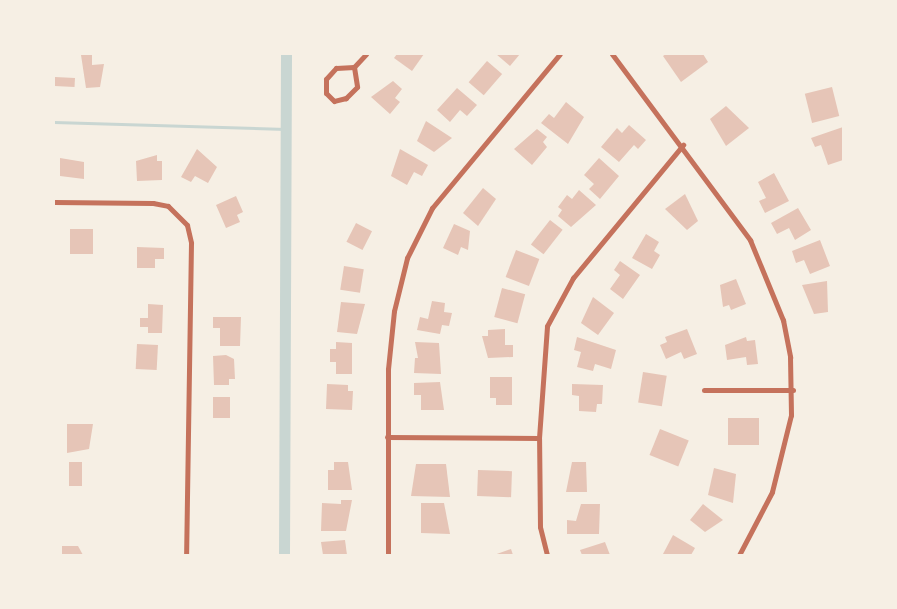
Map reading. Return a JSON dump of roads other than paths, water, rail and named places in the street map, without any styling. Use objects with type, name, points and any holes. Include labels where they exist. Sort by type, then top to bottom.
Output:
[{"type":"street","points":[[354,67],[358,87],[346,98],[334,101],[326,93],[326,79],[336,68],[354,67],[366,54]]},
{"type":"street","points":[[388,555],[387,437],[393,321],[407,258],[432,208],[560,54]]},
{"type":"street","points":[[612,54],[683,145],[750,240],[767,277],[783,320],[792,390],[784,452],[772,492],[739,555]]},
{"type":"street","points":[[547,555],[540,527],[542,354],[555,305],[683,145]]},
{"type":"street","points":[[54,202],[152,203],[180,214],[191,243],[186,555]]},
{"type":"street","points":[[704,390],[792,390]]},
{"type":"street","points":[[387,437],[540,438]]},
{"type":"waterway","points":[[284,555],[286,54]]},
{"type":"waterway","points":[[54,122],[286,129]]}]
